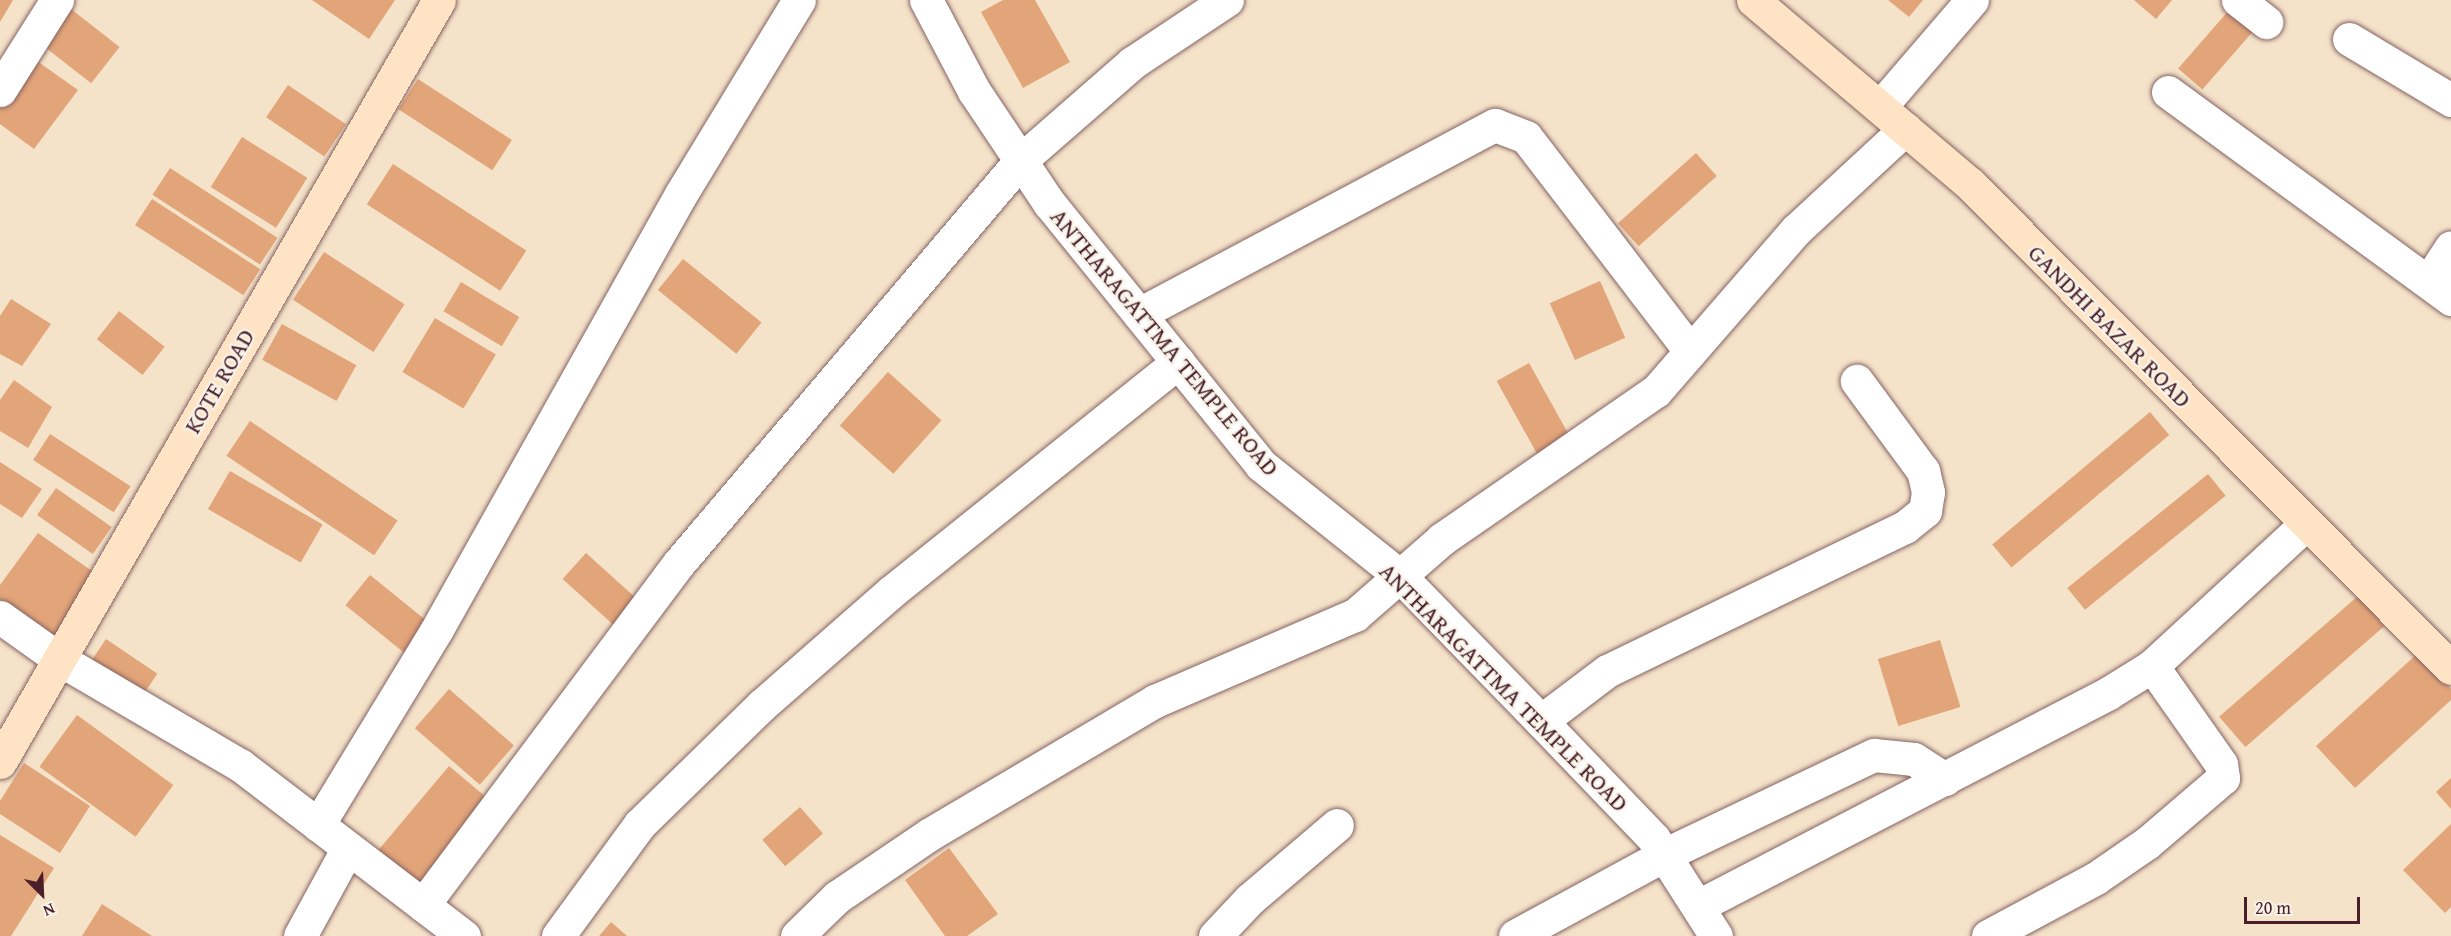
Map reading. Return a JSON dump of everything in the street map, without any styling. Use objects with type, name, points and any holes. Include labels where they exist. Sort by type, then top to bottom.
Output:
[{"type":"main road","name":"KOTE ROAD","points":[[0,762],[439,0]]},
{"type":"main road","name":"GANDHI BAZAR ROAD","points":[[1754,0],[1970,184],[2451,669]]},
{"type":"street","points":[[0,90],[57,0]]},
{"type":"street","points":[[318,825],[436,631],[681,194],[799,0]]},
{"type":"street","name":"ANTHARAGATTMA TEMPLE ROAD","points":[[926,0],[974,91],[1049,203],[1261,465],[1400,576],[1541,721],[1664,855],[1716,936]]},
{"type":"street","points":[[423,905],[679,563],[1021,160],[1132,63],[1227,0]]},
{"type":"street","points":[[1880,107],[1972,0]]},
{"type":"street","points":[[2238,0],[2266,22]]},
{"type":"street","points":[[2349,39],[2451,100]]},
{"type":"street","points":[[2168,92],[2440,290],[2451,247]]},
{"type":"street","points":[[1139,314],[1495,125],[1526,137],[1690,351]]},
{"type":"street","points":[[797,936],[837,897],[930,834],[1155,700],[1355,615],[1442,539],[1656,391],[1796,230],[1905,129]]},
{"type":"street","points":[[558,936],[640,824],[762,705],[891,592],[1178,362]]},
{"type":"street","points":[[1541,721],[1607,671],[1905,527],[1925,511],[1928,492],[1923,471],[1857,381]]},
{"type":"street","points":[[1698,906],[1945,779],[2152,666],[2307,524]]},
{"type":"street","points":[[0,617],[59,659],[240,765],[464,936]]},
{"type":"street","points":[[1988,936],[2096,878],[2146,843],[2223,778],[2221,764],[2152,666]]},
{"type":"street","points":[[1515,936],[1664,855],[1874,755],[1914,759],[1945,779]]},
{"type":"street","points":[[1215,936],[1250,899],[1337,825]]},
{"type":"street","points":[[300,936],[348,848]]},
{"type":"building","points":[[0,0],[13,0],[0,22]]},
{"type":"building","points":[[312,0],[395,0],[369,39]]},
{"type":"building","points":[[1003,0],[1035,0],[1070,62],[1023,88],[981,12]]},
{"type":"building","points":[[1888,0],[1923,0],[1909,17]]},
{"type":"building","points":[[2134,0],[2172,0],[2156,19]]},
{"type":"building","points":[[62,2],[120,47],[91,83],[34,38]]},
{"type":"building","points":[[2230,9],[2254,30],[2202,90],[2178,69]]},
{"type":"building","points":[[30,56],[78,90],[34,149],[0,124],[0,96]]},
{"type":"building","points":[[418,79],[512,140],[492,170],[398,109]]},
{"type":"building","points":[[288,85],[346,124],[324,156],[266,117]]},
{"type":"building","points":[[242,137],[307,178],[276,228],[211,187]]},
{"type":"building","points":[[1696,153],[1717,176],[1639,246],[1618,223]]},
{"type":"building","points":[[393,164],[526,251],[500,291],[367,204]]},
{"type":"building","points":[[170,168],[277,238],[260,265],[153,195]]},
{"type":"building","points":[[152,199],[260,269],[243,295],[135,225]]},
{"type":"building","points":[[324,252],[405,304],[373,352],[293,300]]},
{"type":"building","points":[[683,259],[761,323],[736,354],[658,290]]},
{"type":"building","points":[[1600,281],[1625,338],[1575,360],[1550,303]]},
{"type":"building","points":[[461,282],[519,317],[502,346],[443,311]]},
{"type":"building","points":[[11,299],[51,324],[22,366],[0,354],[0,316]]},
{"type":"building","points":[[119,311],[165,347],[143,375],[97,339]]},
{"type":"building","points":[[435,318],[496,355],[463,409],[403,372]]},
{"type":"building","points":[[282,324],[356,365],[336,401],[262,360]]},
{"type":"building","points":[[1529,363],[1574,444],[1542,462],[1497,381]]},
{"type":"building","points":[[888,372],[942,420],[893,474],[840,426]]},
{"type":"building","points":[[14,380],[52,407],[28,448],[0,431],[0,400]]},
{"type":"building","points":[[2150,412],[2169,435],[2011,567],[1992,544]]},
{"type":"building","points":[[250,421],[398,521],[374,555],[227,456]]},
{"type":"building","points":[[50,434],[131,486],[114,512],[33,460]]},
{"type":"building","points":[[0,462],[42,489],[22,518],[0,504]]},
{"type":"building","points":[[230,471],[323,524],[301,563],[208,509]]},
{"type":"building","points":[[2208,474],[2226,496],[2085,610],[2067,588]]},
{"type":"building","points":[[56,488],[112,527],[93,554],[37,515]]},
{"type":"building","points":[[38,533],[99,576],[52,640],[0,603],[0,585]]},
{"type":"building","points":[[586,553],[642,603],[618,629],[563,579]]},
{"type":"building","points":[[370,575],[436,628],[412,659],[345,605]]},
{"type":"building","points":[[2358,596],[2384,626],[2245,747],[2219,717]]},
{"type":"building","points":[[106,639],[157,674],[138,702],[87,667]]},
{"type":"building","points":[[1940,640],[1960,707],[1898,726],[1878,659]]},
{"type":"building","points":[[2418,653],[2451,689],[2451,700],[2355,788],[2316,746]]},
{"type":"building","points":[[449,689],[514,745],[480,785],[415,728]]},
{"type":"building","points":[[77,715],[173,785],[136,837],[39,767]]},
{"type":"building","points":[[24,763],[90,806],[60,853],[0,814],[0,801]]},
{"type":"building","points":[[449,766],[490,800],[416,888],[375,854]]},
{"type":"building","points":[[2451,778],[2451,809],[2436,792]]},
{"type":"building","points":[[800,807],[823,833],[785,866],[762,840]]},
{"type":"building","points":[[2451,824],[2451,907],[2445,913],[2403,870]]},
{"type":"building","points":[[0,835],[54,868],[11,936],[0,936]]},
{"type":"building","points":[[949,848],[998,914],[967,936],[945,936],[905,880]]},
{"type":"building","points":[[102,904],[152,936],[82,936]]},
{"type":"building","points":[[611,922],[627,936],[599,936]]}]
